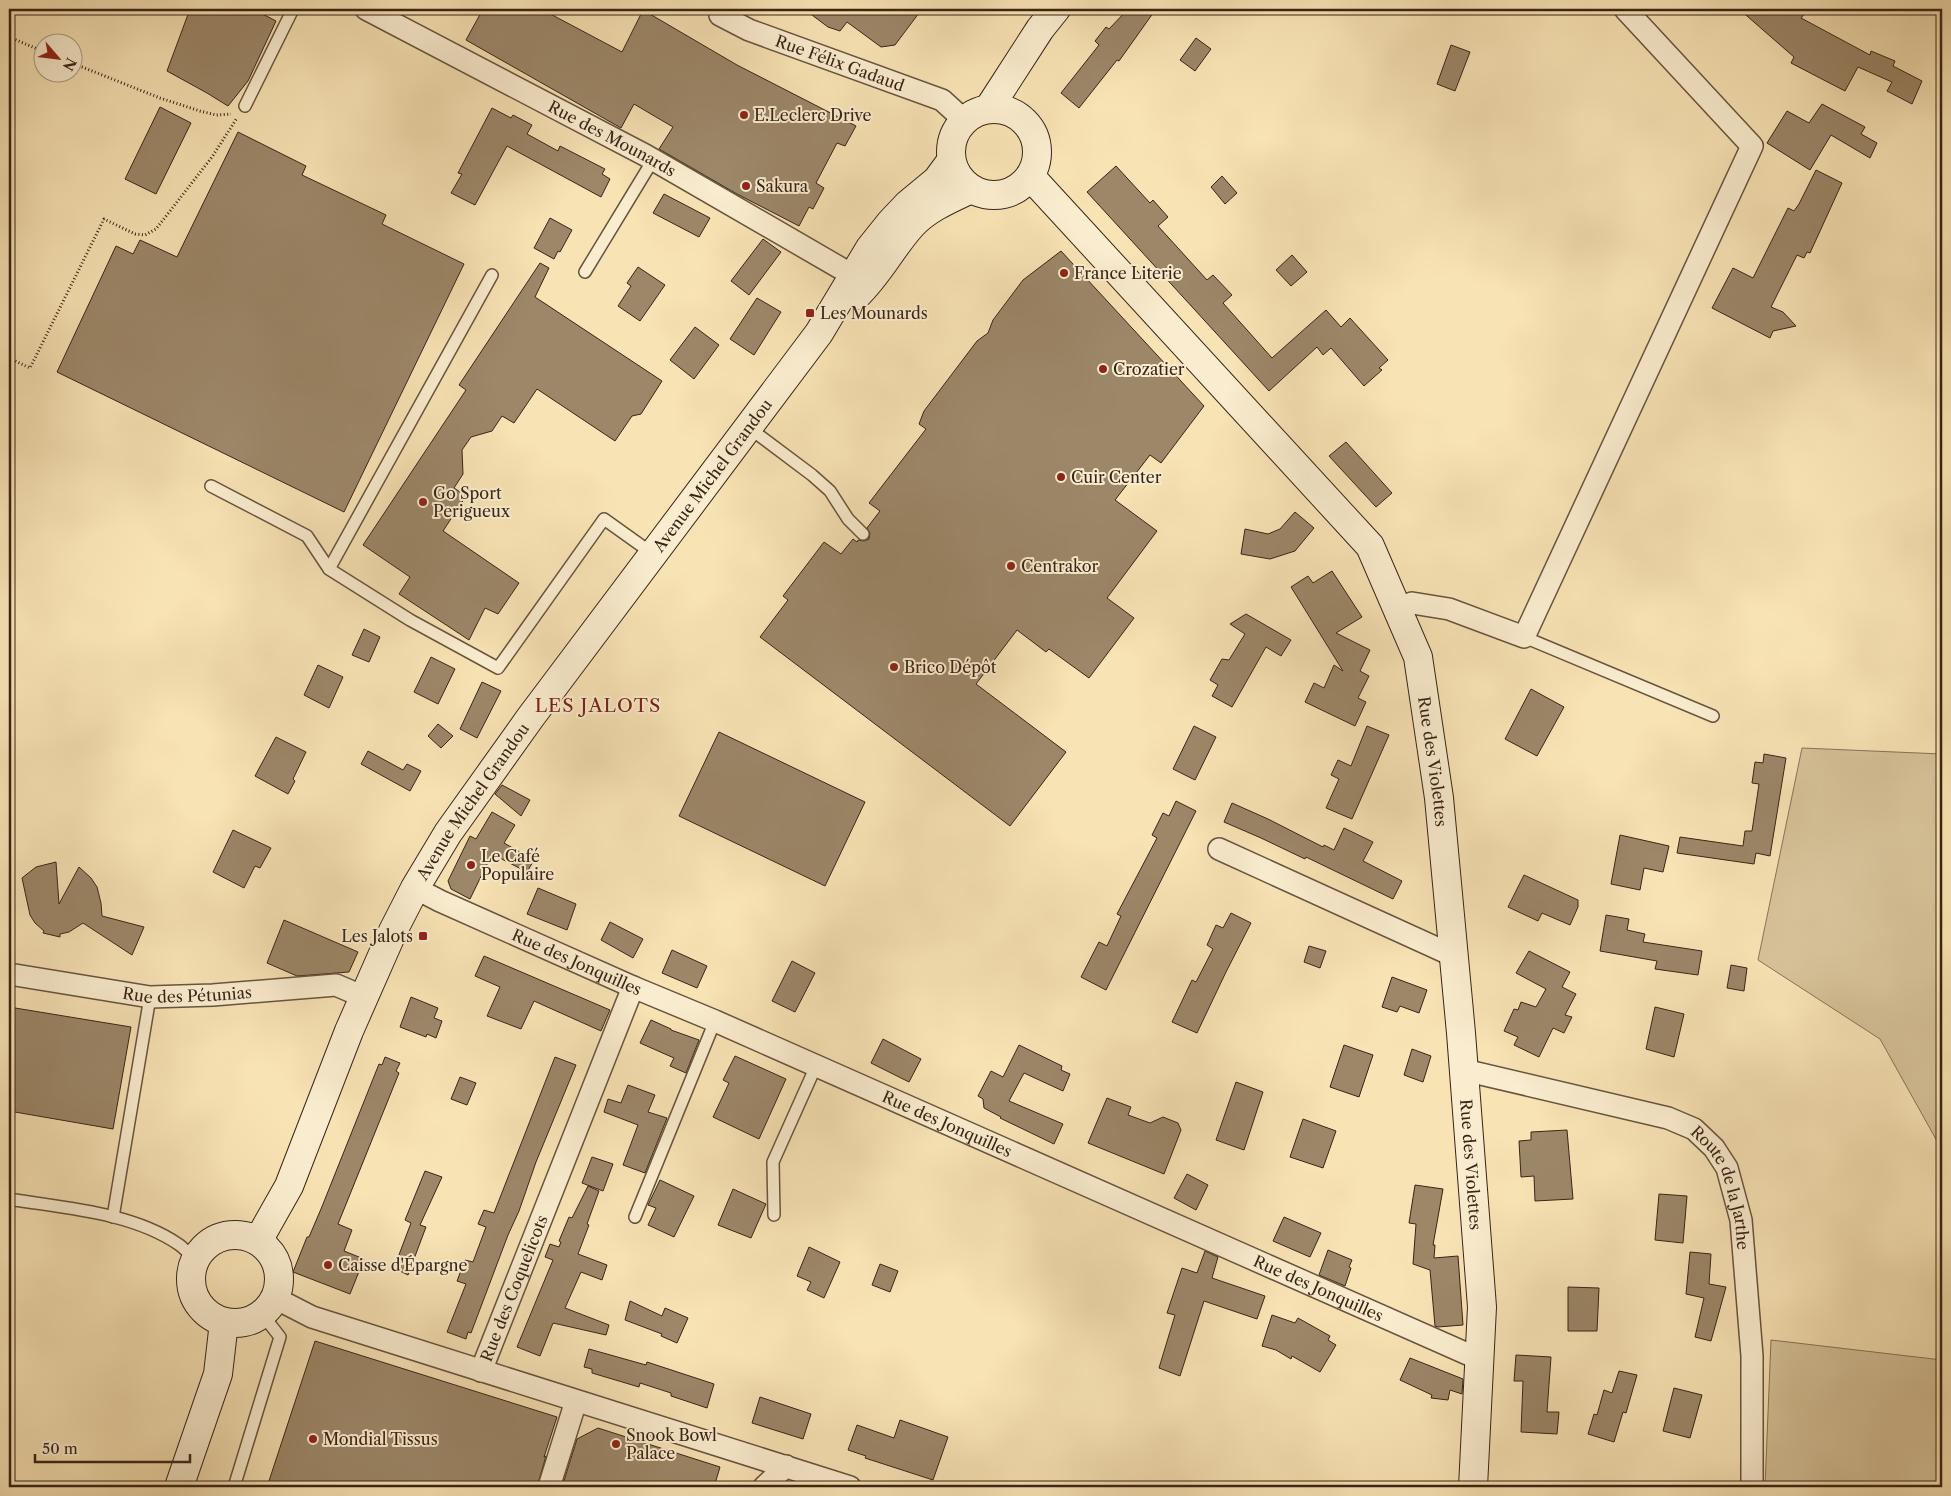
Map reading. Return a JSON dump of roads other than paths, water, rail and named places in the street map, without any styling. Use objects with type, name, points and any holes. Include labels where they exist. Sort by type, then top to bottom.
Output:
[{"type":"main road","points":[[989,108],[1048,19]]},
{"type":"main road","points":[[1026,122],[1022,91],[1024,75],[1048,19]]},
{"type":"main road","points":[[989,108],[1002,109],[1016,114],[1026,122],[1034,134],[1037,148],[1036,163],[1030,176],[1023,184],[1003,194],[981,194],[971,189],[962,182],[955,172],[951,161],[952,139],[957,128],[964,120],[976,112],[989,108]]},
{"type":"main road","name":"Avenue Michel Grandou","points":[[258,1241],[289,1186],[349,1031],[393,931],[415,888],[448,833],[487,776],[819,333],[870,248],[908,204],[937,180],[951,161]]},
{"type":"main road","name":"Rue des Violettes","points":[[1030,176],[1370,546],[1418,657],[1439,798],[1464,1070],[1482,1307],[1481,1360],[1473,1487]]},
{"type":"main road","name":"Avenue Michel Grandou","points":[[819,333],[868,285],[912,224],[938,204],[971,189]]},
{"type":"main road","points":[[230,1235],[244,1236],[258,1241],[268,1249],[275,1260],[278,1272],[278,1286],[268,1306],[244,1322],[224,1322],[204,1312],[195,1298],[190,1281],[195,1259],[204,1247],[216,1239],[230,1235]]},
{"type":"main road","points":[[179,1487],[218,1374],[224,1322]]},
{"type":"street","name":"Rue des Mounards","points":[[366,9],[653,160],[854,276]]},
{"type":"street","name":"Rue Félix Gadaud","points":[[723,9],[720,15],[749,30],[942,100],[964,120]]},
{"type":"street","points":[[1398,609],[1412,603],[1449,609],[1524,637],[1752,146],[1625,9]]},
{"type":"street","points":[[1219,849],[1454,956]]},
{"type":"street","name":"Rue des Jonquilles","points":[[415,888],[633,987],[715,1021],[1481,1360]]},
{"type":"street","name":"Rue des Pétunias","points":[[9,974],[150,997],[213,995],[336,985],[364,997]]},
{"type":"street","name":"Rue des Coquelicots","points":[[633,987],[481,1371],[850,1487]]},
{"type":"street","name":"Route de la Jarthe","points":[[1464,1070],[1668,1118],[1694,1129],[1714,1148],[1727,1168],[1741,1220],[1752,1356],[1752,1487]]},
{"type":"street","points":[[268,1306],[312,1317],[481,1371]]},
{"type":"street","points":[[549,1487],[576,1401]]},
{"type":"street","points":[[764,1487],[786,1466]]},
{"type":"lane","points":[[245,106],[293,9]]},
{"type":"lane","points":[[585,272],[653,160]]},
{"type":"lane","points":[[329,569],[492,275]]},
{"type":"lane","points":[[748,427],[812,475],[830,492],[848,519],[863,534]]},
{"type":"lane","points":[[211,486],[307,536],[329,569],[410,620],[498,668],[604,519],[653,554]]},
{"type":"lane","points":[[1524,637],[1713,716]]},
{"type":"lane","points":[[113,1217],[150,997]]},
{"type":"lane","points":[[635,1217],[715,1021]]},
{"type":"lane","points":[[774,1216],[773,1162],[816,1066]]},
{"type":"lane","points":[[9,1199],[113,1217],[161,1235],[177,1244],[195,1259]]},
{"type":"lane","points":[[234,1487],[280,1337],[268,1306]]},
{"type":"place","name":"E.Leclerc Drive","points":[[744,115]]},
{"type":"place","name":"Sakura","points":[[746,186]]},
{"type":"place","name":"France Literie","points":[[1064,273]]},
{"type":"place","name":"Les Mounards","points":[[810,313]]},
{"type":"place","name":"Crozatier","points":[[1103,369]]},
{"type":"place","name":"Cuir Center","points":[[1061,477]]},
{"type":"place","name":"Go Sport Perigueux","points":[[423,502]]},
{"type":"place","name":"Centrakor","points":[[1011,566]]},
{"type":"place","name":"Brico Dépôt","points":[[894,667]]},
{"type":"place","name":"Le Café Populaire","points":[[471,865]]},
{"type":"place","name":"Les Jalots","points":[[423,936]]},
{"type":"place","name":"Caisse d'Épargne","points":[[328,1265]]},
{"type":"place","name":"Mondial Tissus","points":[[313,1439]]},
{"type":"place","name":"Snook Bowl Palace","points":[[616,1444]]},
{"type":"district","name":"LES JALOTS","points":[[598,705]]}]
